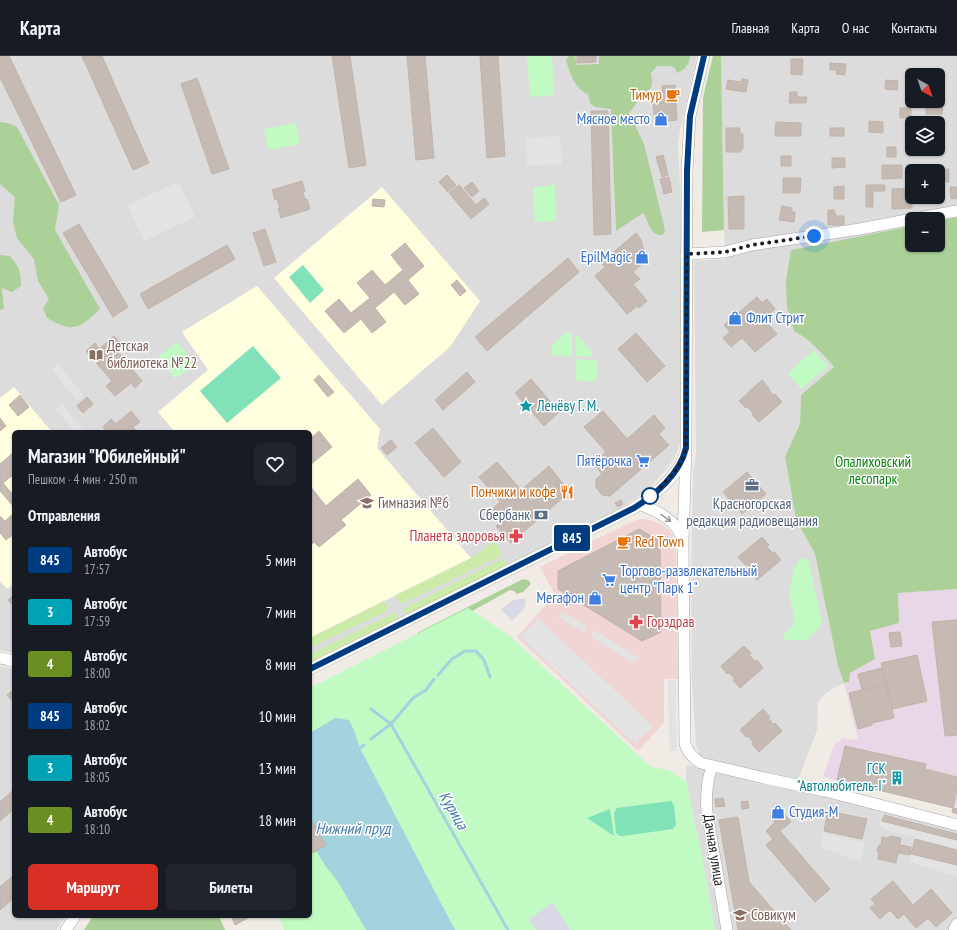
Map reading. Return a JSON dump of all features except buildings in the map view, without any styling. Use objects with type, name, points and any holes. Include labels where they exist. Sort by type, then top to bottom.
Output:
[{"type":"street","points":[[704,56],[690,116],[687,171],[686,448],[682,542],[685,744],[691,756],[702,763],[825,791],[957,825]]},
{"type":"street","points":[[945,213],[957,211]]},
{"type":"street","points":[[687,254],[725,252],[752,245],[860,229],[905,220]]},
{"type":"street","points":[[312,668],[605,523],[639,504],[655,492],[675,472],[684,457],[686,448]]},
{"type":"street","points":[[639,504],[670,520],[680,531],[682,542]]},
{"type":"street","points":[[0,658],[12,661]]},
{"type":"street","name":"Дачная улица","points":[[711,770],[707,782],[707,812],[727,930]]},
{"type":"street","points":[[66,930],[74,918]]},
{"type":"street","points":[[954,930],[957,924]]},
{"type":"shaded area","points":[[0,56],[697,56],[678,143],[682,233],[681,441],[675,457],[666,470],[651,486],[625,506],[312,661],[312,430],[12,430],[12,653],[0,650]]},
{"type":"shaded area","points":[[721,56],[957,56],[957,217],[945,220],[945,212],[905,212],[905,227],[791,250],[787,307],[794,331],[807,338],[819,349],[834,367],[801,395],[800,424],[785,457],[796,519],[815,554],[838,666],[844,683],[827,692],[818,702],[817,730],[798,780],[704,759],[700,755],[696,745],[692,680],[691,574],[693,473],[696,455],[694,261],[725,259]]},
{"type":"shaded area","points":[[560,136],[562,164],[527,166],[526,138]]},
{"type":"shaded area","points":[[179,182],[195,217],[144,241],[127,205]]},
{"type":"shaded area","points":[[382,187],[480,301],[450,347],[382,405],[274,278]]},
{"type":"shaded area","name":"Гимназия №6","points":[[257,286],[380,429],[377,448],[471,558],[312,637],[312,430],[173,430],[158,412],[208,370],[182,332]]},
{"type":"shaded area","points":[[58,364],[84,395],[77,401],[52,370]]},
{"type":"shaded area","points":[[14,387],[50,430],[12,430],[12,585],[7,589],[0,581],[0,398]]},
{"type":"shaded area","points":[[62,404],[83,430],[73,430],[56,409]]},
{"type":"shaded area","points":[[643,519],[661,524],[670,531],[676,540],[678,679],[664,679],[664,723],[638,751],[517,637],[555,595],[540,567],[633,521]]},
{"type":"shaded area","points":[[957,589],[957,809],[823,777],[834,745],[843,738],[858,740],[844,683],[849,682],[850,673],[875,659],[870,631],[898,593]]},
{"type":"shaded area","points":[[526,598],[524,609],[512,621],[501,609],[513,600]]},
{"type":"shaded area","points":[[562,611],[587,626],[583,632],[558,617]]},
{"type":"shaded area","points":[[538,618],[653,726],[635,744],[520,637]]},
{"type":"shaded area","points":[[594,630],[638,657],[634,663],[591,637]]},
{"type":"shaded area","points":[[0,666],[12,669],[12,918],[64,918],[57,930],[0,930]]},
{"type":"shaded area","points":[[668,680],[676,680],[677,751],[669,751]]},
{"type":"shaded area","points":[[688,765],[758,783],[825,796],[957,830],[957,930],[715,930],[702,856],[686,781],[686,767]]},
{"type":"shaded area","points":[[882,814],[957,833],[957,876],[909,862],[914,837],[885,830],[885,828],[879,827]]},
{"type":"shaded area","points":[[823,833],[865,842],[860,862],[820,847]]},
{"type":"shaded area","points":[[553,903],[570,930],[536,930],[529,919]]},
{"type":"green space","points":[[527,56],[552,56],[554,95],[530,97]]},
{"type":"green space","points":[[569,56],[575,56],[577,65],[599,64],[599,56],[690,56],[686,67],[677,73],[675,68],[670,66],[657,66],[651,73],[652,83],[650,89],[629,113],[644,144],[665,230],[663,235],[658,235],[652,231],[643,213],[616,231],[611,109],[595,107],[590,103],[588,94],[580,89],[571,75],[566,60]]},
{"type":"green space","points":[[713,56],[721,56],[724,230],[702,232],[703,97]]},
{"type":"green space","points":[[0,122],[8,123],[17,127],[59,205],[55,230],[100,309],[86,322],[77,326],[68,327],[47,318],[43,308],[49,299],[38,281],[34,259],[17,238],[13,222],[15,197],[0,184]]},
{"type":"green space","points":[[296,123],[300,144],[268,150],[264,129]]},
{"type":"green space","points":[[555,185],[556,221],[535,222],[533,187]]},
{"type":"green space","name":"Опалиховский лесопарк","points":[[957,217],[957,589],[898,593],[899,623],[870,631],[875,659],[850,673],[849,682],[844,683],[838,666],[815,554],[796,519],[785,457],[800,424],[801,395],[834,367],[811,342],[794,331],[787,307],[786,281],[791,250],[905,227],[905,252],[945,252],[945,220]]},
{"type":"green space","points":[[0,255],[10,256],[16,263],[21,277],[21,286],[12,292],[2,288],[4,309],[0,310]]},
{"type":"green space","points":[[303,265],[324,290],[310,303],[289,277]]},
{"type":"green space","points":[[566,333],[572,333],[572,356],[552,355],[552,345]]},
{"type":"green space","points":[[576,336],[578,336],[593,353],[590,357],[576,356]]},
{"type":"green space","points":[[178,342],[194,365],[175,379],[159,356]]},
{"type":"green space","points":[[253,346],[281,378],[227,423],[200,391]]},
{"type":"green space","points":[[814,350],[828,366],[801,389],[788,373]]},
{"type":"green space","points":[[576,359],[598,361],[596,382],[576,380]]},
{"type":"green space","points":[[495,541],[501,553],[500,556],[404,603],[400,603],[396,595],[471,558]]},
{"type":"green space","points":[[504,558],[507,565],[405,614],[403,609]]},
{"type":"green space","points":[[808,558],[822,623],[807,640],[785,640],[783,636],[793,625],[794,616],[789,595],[793,572],[799,560]]},
{"type":"green space","points":[[523,579],[528,580],[531,584],[523,592],[517,594],[510,590],[422,639],[417,633]]},
{"type":"green space","points":[[384,601],[387,606],[387,611],[312,647],[312,637]]},
{"type":"green space","points":[[468,608],[510,636],[651,767],[669,770],[686,781],[702,856],[715,930],[284,930],[280,918],[312,918],[312,687]]},
{"type":"green space","points":[[394,613],[397,614],[398,619],[312,661],[312,653]]},
{"type":"green space","points":[[671,801],[674,805],[676,825],[673,829],[623,836],[616,833],[614,813],[617,808]]},
{"type":"green space","points":[[610,809],[614,836],[587,818]]},
{"type":"green space","points":[[92,918],[220,918],[225,930],[84,930]]},
{"type":"water","name":"Нижний пруд","points":[[335,718],[349,720],[360,748],[455,930],[366,930],[338,882],[324,864],[312,843],[312,732]]},
{"type":"waterway","points":[[438,675],[452,659],[465,651],[476,651],[484,660],[490,677]]},
{"type":"waterway","points":[[371,739],[391,724],[413,698],[426,690],[434,679]]},
{"type":"waterway","name":"Курица","points":[[371,709],[391,724],[508,930]]},
{"type":"waterway","points":[[360,748],[364,745]]},
{"type":"bus line","name":"845","points":[[312,668],[634,508],[669,479],[679,466],[684,457],[686,448],[688,139],[690,116],[704,56]]},
{"type":"place","name":"Тимур","points":[[673,95]]},
{"type":"place","name":"Мясное место","points":[[661,119]]},
{"type":"place","name":"EpilMagic","points":[[642,257]]},
{"type":"place","name":"Флит Стрит","points":[[735,318]]},
{"type":"place","name":"Детская библиотека №22","points":[[96,355]]},
{"type":"place","name":"Ленёву Г. М.","points":[[526,406]]},
{"type":"place","name":"Пятёрочка","points":[[643,461]]},
{"type":"place","name":"Красногорская редакция радиовещания","points":[[752,485]]},
{"type":"place","name":"Пончики и кофе","points":[[567,492]]},
{"type":"place","name":"Гимназия №6","points":[[367,503]]},
{"type":"place","name":"Сбербанк","points":[[541,515]]},
{"type":"place","name":"Планета здоровья","points":[[516,536]]},
{"type":"place","name":"Red Town","points":[[624,542]]},
{"type":"place","name":"Торгово-развлекательный центр \"Парк 1\"","points":[[609,580]]},
{"type":"place","name":"Мегафон","points":[[595,598]]},
{"type":"place","name":"Горздрав","points":[[636,622]]},
{"type":"place","name":"ГСК \"Автолюбитель-I\"","points":[[897,778]]},
{"type":"place","name":"Студия-М","points":[[778,812]]},
{"type":"place","name":"Совикум","points":[[740,915]]},
{"type":"route","points":[[650,496],[675,472],[684,457],[686,448],[687,254],[725,252],[752,245],[814,236]]}]
